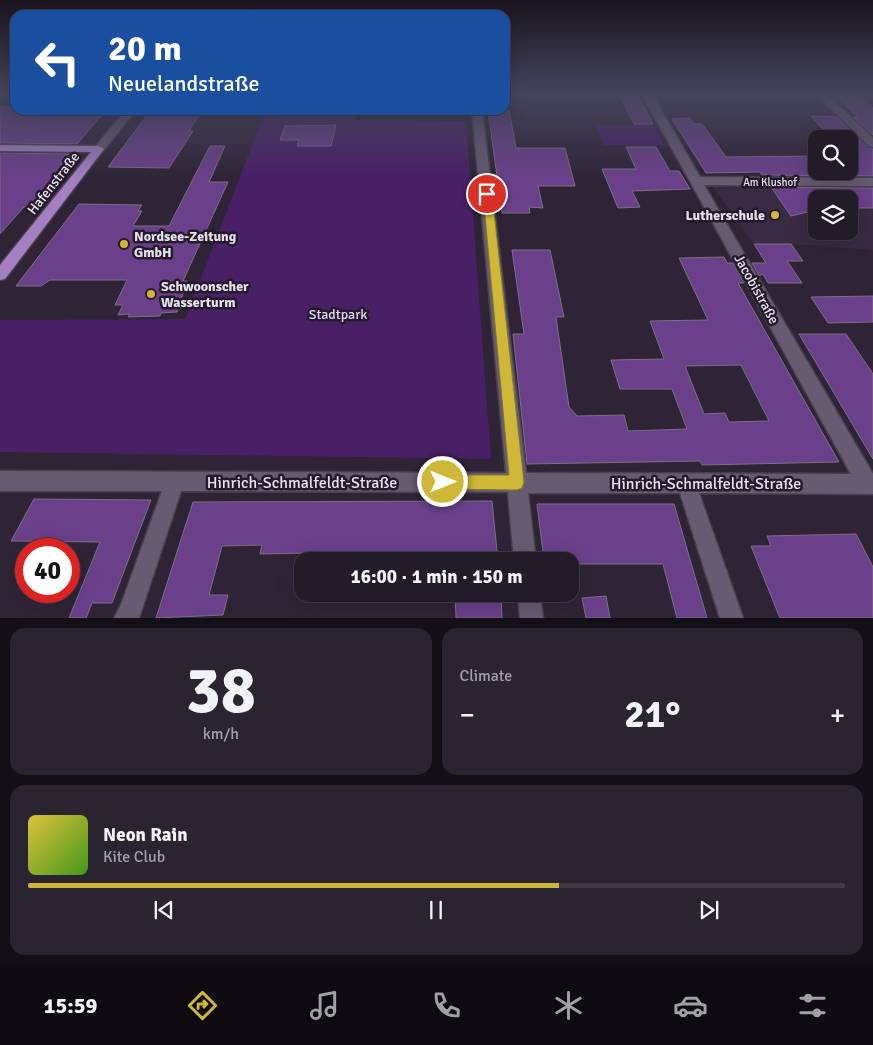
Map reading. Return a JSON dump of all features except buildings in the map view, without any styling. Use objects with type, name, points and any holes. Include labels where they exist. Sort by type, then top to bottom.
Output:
[{"type":"main road","points":[[0,148],[99,149]]},
{"type":"main road","name":"Hafenstraße","points":[[0,275],[99,149]]},
{"type":"street","name":"Hafenstraße","points":[[99,149],[120,123]]},
{"type":"street","points":[[478,123],[524,552]]},
{"type":"street","name":"Jacobistraße","points":[[663,123],[870,484]]},
{"type":"street","points":[[851,123],[873,144]]},
{"type":"street","name":"Am Klushof","points":[[696,181],[873,182]]},
{"type":"street","name":"Hinrich-Schmalfeldt-Straße","points":[[0,481],[870,484]]},
{"type":"street","points":[[125,618],[130,612],[175,481]]},
{"type":"street","points":[[686,483],[732,618]]},
{"type":"street","points":[[530,602],[532,618]]},
{"type":"shaded area","name":"Lutherschule","points":[[713,187],[873,189],[873,250],[791,244],[754,244]]},
{"type":"green space","name":"Stadtpark","points":[[261,123],[466,123],[491,459],[0,452],[0,320],[185,319]]},
{"type":"green space","points":[[596,125],[653,125],[664,145],[604,145]]},
{"type":"place","name":"Lutherschule","points":[[775,215]]},
{"type":"place","name":"Nordsee-Zeitung GmbH","points":[[124,244]]},
{"type":"place","name":"Schwoonscher Wasserturm","points":[[151,294]]},
{"type":"route","points":[[443,482],[517,482],[487,194]]}]
